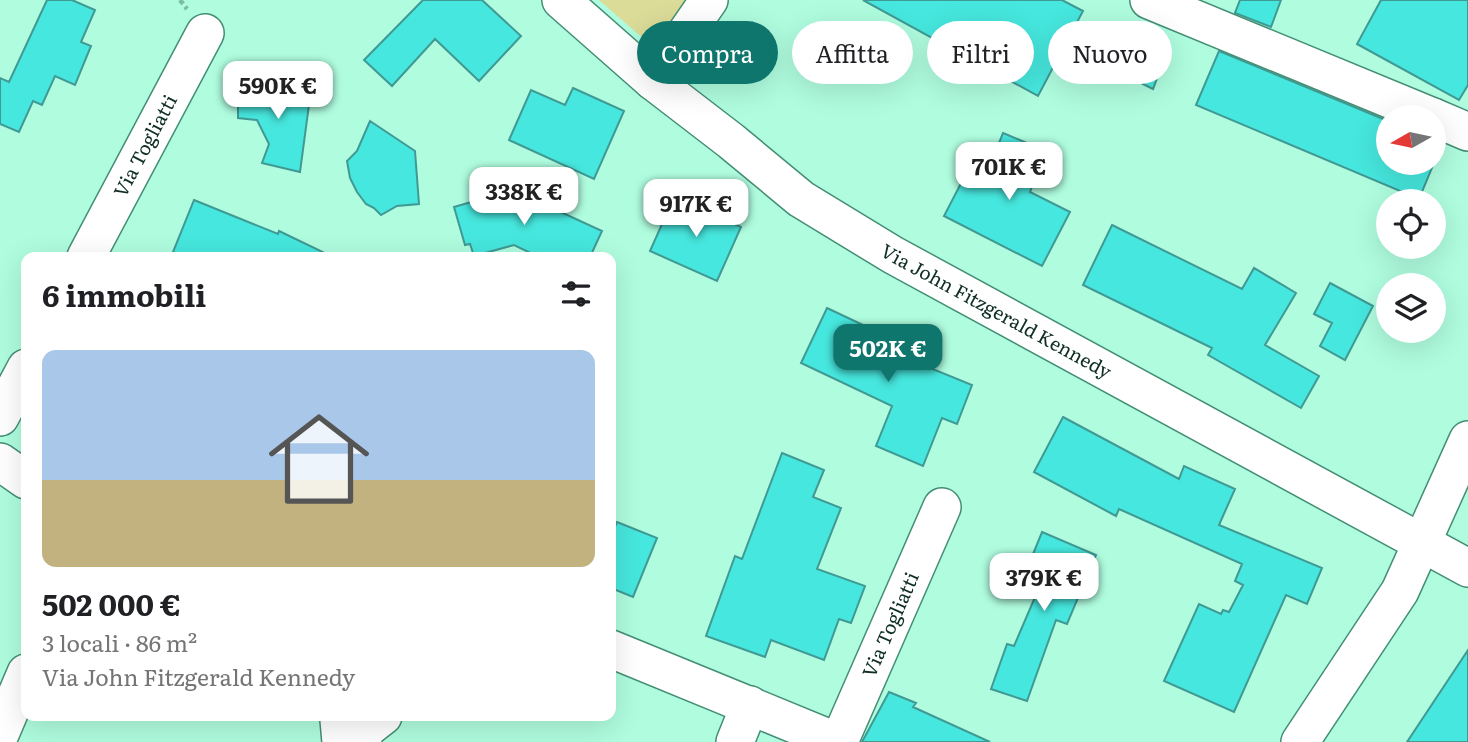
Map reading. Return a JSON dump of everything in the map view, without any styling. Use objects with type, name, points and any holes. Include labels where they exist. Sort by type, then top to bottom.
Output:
[{"type":"street","name":"Via John Fitzgerald Kennedy","points":[[561,0],[637,66]]},
{"type":"street","points":[[1149,0],[1404,105]]},
{"type":"street","points":[[692,21],[704,2]]},
{"type":"street","name":"Via Togliatti","points":[[89,252],[205,33]]},
{"type":"street","name":"Via John Fitzgerald Kennedy","points":[[658,84],[801,199],[893,255],[1468,568]]},
{"type":"street","points":[[1446,123],[1468,132]]},
{"type":"street","points":[[0,417],[21,377]]},
{"type":"street","points":[[1300,742],[1400,591],[1468,440]]},
{"type":"street","points":[[0,462],[21,477]]},
{"type":"street","name":"Via Togliatti","points":[[838,742],[942,507]]},
{"type":"street","points":[[616,651],[838,742]]},
{"type":"street","points":[[0,734],[21,685]]},
{"type":"street","points":[[735,742],[750,705]]},
{"type":"street","points":[[343,731],[365,730],[377,721]]},
{"type":"green space","points":[[599,0],[700,0],[685,21],[637,21],[637,32]]},
{"type":"building","points":[[47,0],[72,0],[95,10],[81,42],[91,46],[75,85],[55,76],[42,105],[33,101],[19,132],[0,124],[0,78],[9,82]]},
{"type":"building","points":[[423,0],[482,0],[521,36],[479,81],[435,39],[392,86],[364,60]]},
{"type":"building","points":[[863,0],[1062,0],[1083,11],[1078,21],[1048,21],[1048,77],[1038,96],[1016,84],[1034,84],[1034,21],[927,21],[927,35],[913,27],[913,21],[901,21]]},
{"type":"building","points":[[1240,0],[1281,0],[1271,27],[1235,13]]},
{"type":"building","points":[[1381,0],[1468,0],[1468,85],[1459,100],[1357,44]]},
{"type":"building","points":[[1219,51],[1376,116],[1376,175],[1429,175],[1423,189],[1395,189],[1196,105]]},
{"type":"building","points":[[238,83],[311,90],[300,172],[262,163],[269,144],[257,120],[238,118]]},
{"type":"building","points":[[573,88],[624,111],[594,179],[509,140],[531,90],[565,105]]},
{"type":"building","points":[[370,121],[415,151],[419,204],[397,206],[381,215],[366,204],[357,192],[350,178],[347,161],[357,151]]},
{"type":"building","points":[[1003,133],[1046,151],[1030,192],[1070,212],[1042,266],[944,216],[972,162],[988,170]]},
{"type":"building","points":[[513,190],[602,231],[592,252],[529,252],[514,245],[489,252],[473,252],[470,244],[465,245],[454,207]]},
{"type":"building","points":[[674,197],[741,227],[717,281],[650,251]]},
{"type":"building","points":[[194,200],[278,234],[279,231],[323,252],[173,252]]},
{"type":"building","points":[[1112,225],[1242,289],[1254,268],[1296,293],[1265,345],[1319,376],[1301,408],[1208,355],[1212,348],[1083,285]]},
{"type":"building","points":[[1330,283],[1373,306],[1345,360],[1320,346],[1332,323],[1314,314]]},
{"type":"building","points":[[827,308],[880,333],[874,345],[972,385],[957,424],[942,418],[923,466],[876,446],[892,406],[801,363]]},
{"type":"building","points":[[1063,417],[1179,479],[1184,466],[1235,489],[1219,525],[1322,568],[1307,604],[1286,595],[1234,712],[1164,681],[1199,604],[1221,614],[1223,610],[1229,612],[1243,585],[1235,581],[1242,564],[1119,509],[1116,516],[1034,472]]},
{"type":"building","points":[[782,453],[824,470],[813,497],[841,508],[817,569],[865,586],[851,623],[839,619],[824,660],[771,640],[765,657],[706,636],[735,556],[742,559]]},
{"type":"building","points":[[617,522],[657,538],[633,597],[616,590]]},
{"type":"building","points":[[1042,532],[1096,555],[1067,624],[1056,620],[1027,701],[991,689],[1007,644],[1014,646],[1048,567],[1031,559]]},
{"type":"building","points":[[1468,650],[1468,742],[1407,742]]},
{"type":"building","points":[[889,692],[916,703],[913,707],[990,742],[862,742]]}]
